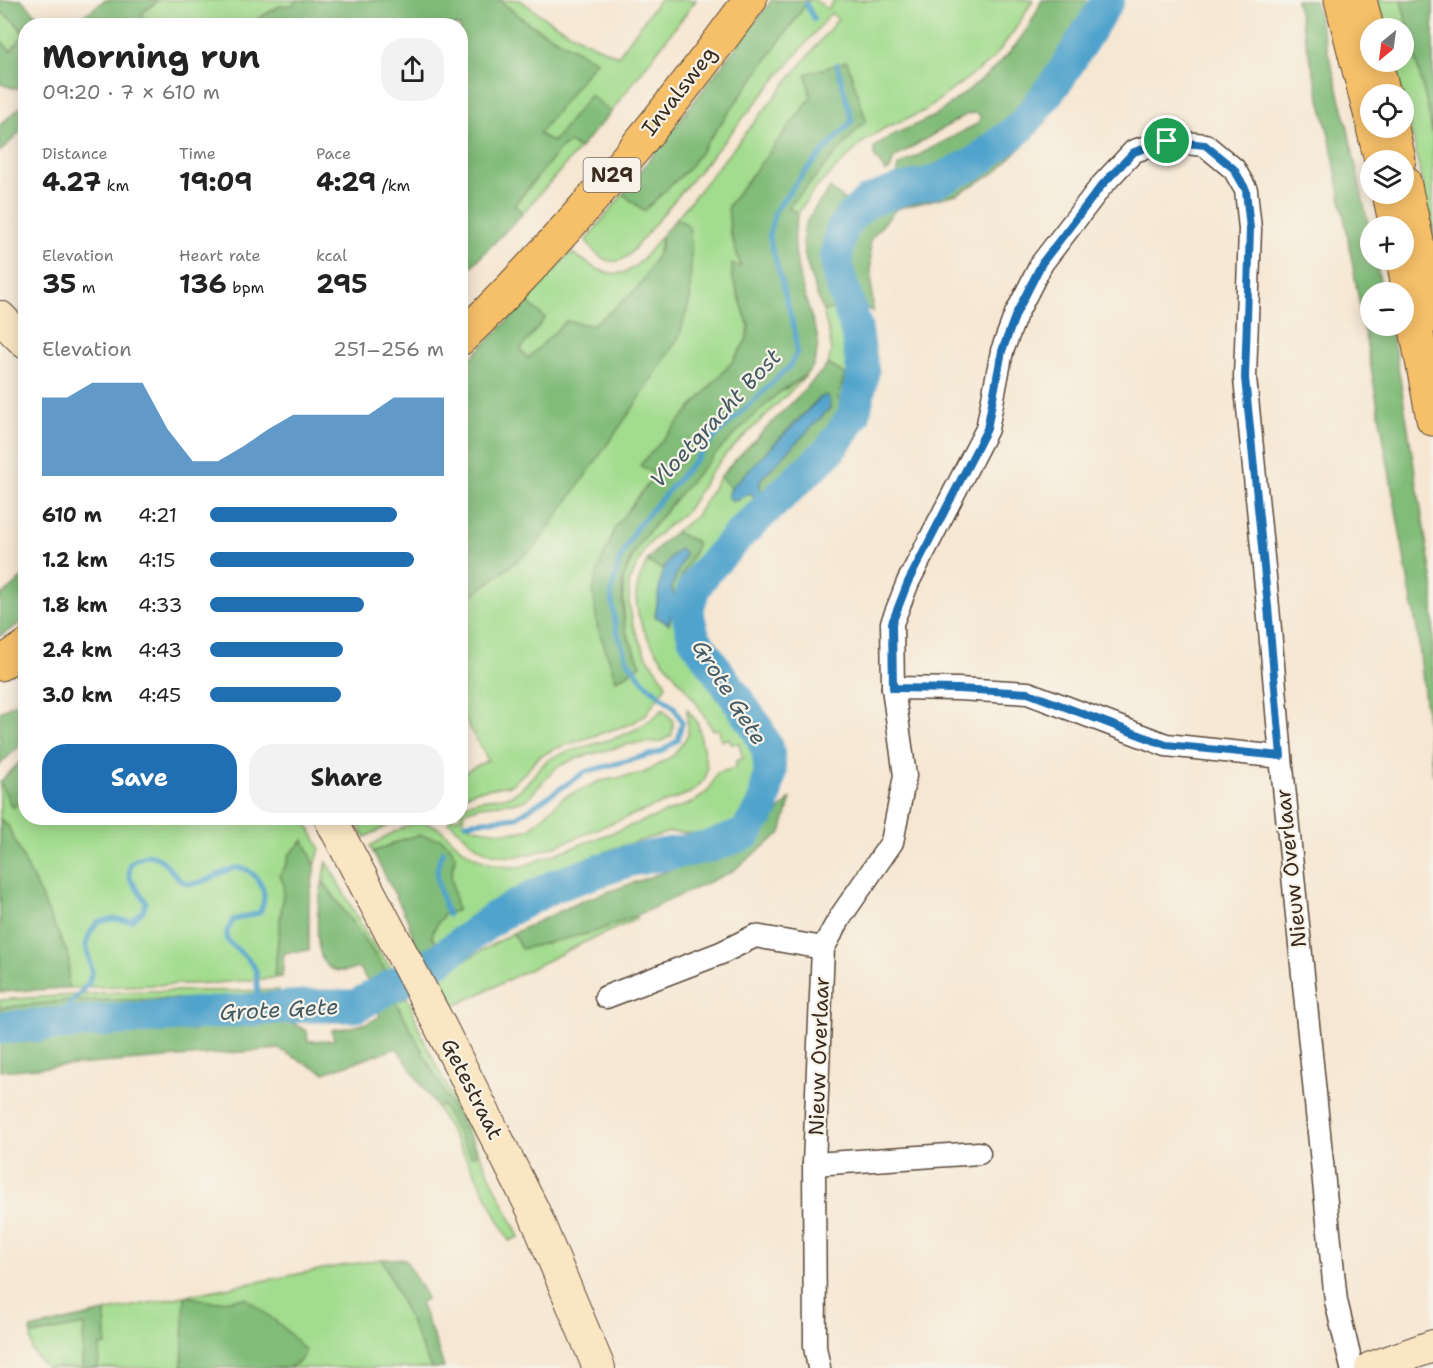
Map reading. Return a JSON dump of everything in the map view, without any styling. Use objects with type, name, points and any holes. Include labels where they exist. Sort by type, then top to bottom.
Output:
[{"type":"main road","name":"Invalsweg","points":[[468,302],[552,216],[649,100],[725,0]]},
{"type":"main road","name":"Invalsweg","points":[[468,331],[565,231],[666,111],[750,0]]},
{"type":"main road","points":[[1341,0],[1363,84]]},
{"type":"main road","points":[[1360,0],[1365,18]]},
{"type":"main road","points":[[1409,204],[1433,316]]},
{"type":"main road","points":[[1405,270],[1433,419]]},
{"type":"main road","points":[[0,664],[18,652]]},
{"type":"main road","points":[[0,687],[18,677]]},
{"type":"street","name":"Nieuw Overlaar","points":[[819,1368],[816,1347],[814,1164],[823,948],[841,916],[892,842],[905,776],[893,688],[892,623],[908,582],[987,429],[1002,351],[1016,314],[1042,263],[1102,185],[1134,152],[1167,141],[1205,145],[1234,169],[1246,190],[1250,229],[1245,378],[1336,1301],[1352,1368]]},
{"type":"street","points":[[0,317],[18,335]]},
{"type":"street","points":[[893,688],[1028,693],[1166,745],[1281,756]]},
{"type":"street","name":"Getestraat","points":[[334,825],[414,976],[533,1210],[599,1368]]},
{"type":"street","name":"Nieuw Overlaar","points":[[606,997],[721,952],[755,936],[823,948]]},
{"type":"street","name":"Nieuw Overlaar","points":[[814,1164],[979,1153]]},
{"type":"street","points":[[1371,1368],[1433,1346]]},
{"type":"green space","points":[[0,0],[22,0],[39,18],[18,18],[18,26],[0,11]]},
{"type":"green space","points":[[105,0],[159,0],[141,14],[144,18],[81,18]]},
{"type":"green space","points":[[159,0],[298,0],[292,5],[279,6],[259,18],[144,18],[141,14]]},
{"type":"green space","points":[[298,0],[499,0],[531,25],[596,61],[539,134],[553,142],[590,95],[611,112],[579,149],[570,142],[561,148],[514,205],[523,213],[468,270],[468,18],[259,18],[280,6],[292,5]]},
{"type":"green space","points":[[499,0],[520,0],[581,39],[618,56],[659,0],[696,0],[611,112],[590,96],[553,142],[538,133],[596,61],[531,25]]},
{"type":"green space","points":[[772,0],[809,0],[689,168],[644,211],[623,194]]},
{"type":"green space","points":[[809,0],[815,0],[828,9],[834,0],[1033,0],[993,59],[924,111],[883,129],[863,142],[814,190],[798,213],[788,208],[819,173],[811,98],[787,131],[730,231],[741,268],[732,276],[749,326],[746,341],[733,361],[641,465],[655,475],[629,509],[597,625],[616,680],[641,665],[625,629],[623,579],[639,544],[690,481],[731,436],[777,394],[806,376],[727,453],[711,472],[686,512],[646,547],[629,582],[629,604],[633,625],[645,654],[663,678],[666,686],[646,714],[633,723],[554,749],[537,758],[527,771],[511,785],[468,794],[468,770],[488,760],[468,725],[468,599],[536,546],[690,300],[691,244],[687,224],[676,219],[838,19],[831,13],[628,256],[622,260],[610,261],[594,251],[586,240],[623,194],[644,211],[689,168]]},
{"type":"green space","points":[[1042,0],[1095,0],[1052,71],[1019,111],[1000,129],[953,160],[921,174],[900,177],[897,171],[898,166],[977,124],[981,116],[976,113],[967,114],[894,158],[890,170],[886,172],[874,156],[874,148],[894,134],[935,115],[972,88],[1008,55],[1027,29]]},
{"type":"green space","points":[[1296,0],[1314,0],[1346,120],[1360,186],[1360,204],[1364,204],[1366,216],[1360,216],[1360,270],[1378,270],[1380,282],[1360,282],[1360,306],[1331,144]]},
{"type":"green space","points":[[1377,0],[1401,0],[1406,18],[1382,18]]},
{"type":"green space","points":[[1401,0],[1433,0],[1433,136],[1414,52],[1414,18],[1406,18]]},
{"type":"green space","points":[[0,11],[18,26],[18,43],[11,51],[0,40]]},
{"type":"green space","points":[[0,40],[11,51],[18,42],[18,88],[0,84]]},
{"type":"green space","points":[[1414,52],[1433,136],[1433,239],[1413,138],[1414,84],[1399,84],[1396,72],[1414,72]]},
{"type":"green space","points":[[847,61],[866,120],[788,208],[798,213],[795,229],[796,260],[803,292],[818,338],[814,363],[804,376],[781,391],[744,425],[692,479],[648,532],[637,549],[624,577],[623,604],[626,631],[641,665],[616,680],[597,625],[593,590],[597,573],[616,526],[655,475],[640,465],[733,361],[746,341],[749,326],[732,276],[732,264],[741,267],[730,231],[728,206],[811,98],[806,74]]},
{"type":"green space","points":[[18,109],[18,134],[0,152],[0,125]]},
{"type":"green space","points":[[1047,121],[996,172],[957,194],[896,209],[870,240],[873,312],[858,301],[848,284],[844,252],[855,227],[865,217],[890,202],[972,178]]},
{"type":"green space","points":[[570,142],[579,149],[523,213],[514,206],[561,148]]},
{"type":"green space","points":[[830,188],[848,203],[834,231],[830,254],[842,307],[823,311],[811,279],[803,244],[806,223]]},
{"type":"green space","points":[[676,219],[687,224],[690,231],[690,300],[679,337],[635,405],[536,546],[468,599],[468,361],[527,301],[545,318],[520,350],[528,358],[566,321],[591,325],[639,287],[661,248],[661,236]]},
{"type":"green space","points":[[661,236],[654,264],[627,299],[591,325],[566,321],[528,359],[520,350],[545,318],[527,301],[569,254],[573,254],[597,269],[618,274],[635,267]]},
{"type":"green space","points":[[842,307],[850,368],[848,405],[838,400],[845,374],[828,364],[831,344],[823,311]]},
{"type":"green space","points":[[1365,336],[1392,336],[1433,584],[1433,775],[1418,636]]},
{"type":"green space","points":[[828,364],[845,374],[838,399],[848,405],[832,432],[774,493],[765,496],[759,489],[760,480],[830,408],[819,398],[731,488],[720,477]]},
{"type":"green space","points":[[720,477],[731,488],[728,497],[739,500],[744,494],[750,493],[755,500],[748,512],[709,551],[686,589],[681,586],[681,578],[697,545],[695,541],[675,532],[696,516]]},
{"type":"green space","points":[[675,532],[695,541],[697,546],[681,578],[681,586],[686,589],[681,597],[674,594],[671,587],[675,579],[675,553],[663,570],[647,561]]},
{"type":"green space","points":[[647,561],[663,570],[655,616],[669,624],[672,611],[680,614],[678,625],[693,662],[733,705],[747,730],[758,760],[759,788],[755,804],[747,814],[725,828],[704,834],[670,832],[615,848],[513,890],[516,896],[460,927],[442,951],[432,937],[434,929],[444,914],[457,910],[451,877],[455,857],[419,835],[373,852],[370,846],[408,826],[432,825],[481,860],[506,867],[523,866],[694,802],[709,790],[717,773],[736,768],[736,760],[743,759],[739,743],[731,744],[729,738],[721,741],[719,729],[713,730],[693,698],[654,648],[646,634],[636,604],[638,584]]},
{"type":"green space","points":[[18,582],[18,624],[0,636],[0,592],[3,595]]},
{"type":"green space","points":[[18,701],[18,747],[0,764],[0,712]]},
{"type":"green space","points":[[663,709],[673,721],[672,735],[660,742],[630,744],[577,758],[557,767],[526,800],[468,810],[468,804],[472,802],[515,793],[553,757],[624,734],[654,717]]},
{"type":"green space","points":[[687,709],[698,724],[707,768],[705,779],[692,792],[552,847],[523,855],[497,855],[488,852],[481,849],[452,825],[468,824],[477,828],[517,832],[531,828],[564,797],[600,781],[644,773],[674,755],[688,735]]},
{"type":"green space","points":[[18,764],[18,803],[12,808],[0,782]]},
{"type":"green space","points":[[0,782],[12,807],[18,803],[18,825],[308,825],[320,848],[315,866],[304,840],[289,855],[280,875],[284,884],[274,978],[215,983],[68,988],[69,957],[8,826],[0,819]]},
{"type":"green space","points":[[791,798],[781,833],[731,872],[594,932],[521,949],[513,933],[582,901],[681,866],[741,848],[756,836]]},
{"type":"green space","points":[[0,819],[8,826],[69,957],[68,988],[0,992]]},
{"type":"green space","points":[[358,825],[390,825],[365,837]]},
{"type":"green space","points":[[419,835],[442,839],[452,849],[455,857],[451,877],[457,911],[444,914],[434,929],[432,937],[442,951],[429,957],[421,952],[415,943],[407,918],[373,852]]},
{"type":"green space","points":[[304,840],[315,866],[309,902],[309,950],[284,953],[282,977],[274,978],[284,885],[280,875],[289,855]]},
{"type":"green space","points":[[327,862],[368,937],[392,969],[387,972],[323,881]]},
{"type":"green space","points":[[323,881],[387,972],[389,978],[372,988],[359,968],[335,970],[325,963],[318,942],[317,929]]},
{"type":"green space","points":[[635,916],[637,919],[457,1005],[453,1003],[438,975],[513,933],[521,949],[594,932]]},
{"type":"green space","points":[[278,990],[279,1001],[275,1003],[274,997],[66,1001],[0,1008],[0,1000],[90,994],[144,991]]},
{"type":"green space","points":[[398,995],[401,1000],[407,997],[422,1036],[519,1237],[509,1241],[477,1177],[437,1108],[442,1104],[471,1155],[477,1154],[394,998]]},
{"type":"green space","points":[[275,997],[275,1003],[105,1013],[70,1010],[0,1015],[0,1008],[66,1001]]},
{"type":"green space","points":[[394,998],[477,1154],[471,1156],[442,1105],[437,1108],[397,1048],[324,1073],[279,1049],[0,1071],[0,1040],[192,1030],[285,1019],[307,1031],[308,1041],[334,1040],[332,1030],[357,1026],[375,1019],[380,1016],[377,1007]]},
{"type":"green space","points":[[382,1259],[431,1368],[288,1368],[299,1362],[259,1310],[247,1299],[213,1302],[186,1296],[182,1368],[98,1368],[100,1345],[106,1344],[105,1312],[113,1310],[329,1268]]},
{"type":"green space","points":[[382,1259],[405,1259],[427,1298],[420,1303],[444,1368],[431,1368]]},
{"type":"green space","points":[[185,1296],[213,1302],[246,1298],[283,1327],[306,1351],[299,1362],[288,1368],[182,1368]]},
{"type":"green space","points":[[105,1312],[106,1345],[100,1346],[98,1368],[82,1368],[84,1325],[31,1335],[30,1329]]},
{"type":"green space","points":[[84,1325],[82,1368],[46,1368],[32,1351],[31,1335]]},
{"type":"water","points":[[826,395],[830,408],[760,480],[760,489],[765,496],[755,500],[750,493],[733,502],[728,497],[731,488],[820,398]]},
{"type":"water","points":[[680,549],[685,554],[671,587],[674,594],[681,597],[680,614],[672,611],[669,624],[655,616],[659,588],[667,562]]},
{"type":"waterway","name":"Grote Gete","points":[[0,1028],[304,1006],[356,1006],[440,959],[497,916],[554,886],[631,860],[708,847],[745,834],[763,807],[770,772],[768,751],[756,726],[694,638],[687,611],[694,588],[706,571],[740,534],[830,450],[854,415],[863,372],[856,328],[839,276],[836,256],[841,232],[850,217],[867,202],[899,190],[934,182],[975,163],[1022,126],[1059,78],[1108,0]]},
{"type":"waterway","name":"Vloetgracht Bost","points":[[806,4],[814,19]]},
{"type":"waterway","name":"Vloetgracht Bost","points":[[468,823],[517,817],[585,772],[660,752],[678,740],[682,722],[674,707],[644,682],[627,660],[616,629],[611,594],[619,561],[636,528],[715,437],[790,366],[797,352],[795,331],[769,236],[775,211],[802,175],[852,121],[837,64]]},
{"type":"waterway","name":"Vloetgracht Bost","points":[[443,851],[437,875],[448,915]]},
{"type":"waterway","points":[[53,1023],[88,984],[92,972],[86,945],[97,922],[114,919],[131,921],[143,911],[146,902],[129,877],[130,864],[142,857],[151,856],[159,858],[183,882],[191,884],[201,883],[235,868],[244,868],[252,873],[260,883],[264,898],[259,913],[233,920],[227,931],[227,940],[249,960],[256,970],[259,1009]]},
{"type":"waterway","name":"Vloetgracht Bost","points":[[458,931],[465,940]]},
{"type":"waterway","points":[[380,992],[386,1003]]},
{"type":"route","points":[[1167,141],[1205,145],[1234,169],[1246,190],[1250,229],[1245,378],[1281,756],[1166,745],[1028,693],[893,688],[892,623],[908,582],[987,429],[1002,351],[1016,314],[1042,263],[1102,185],[1134,152],[1167,141]]}]
